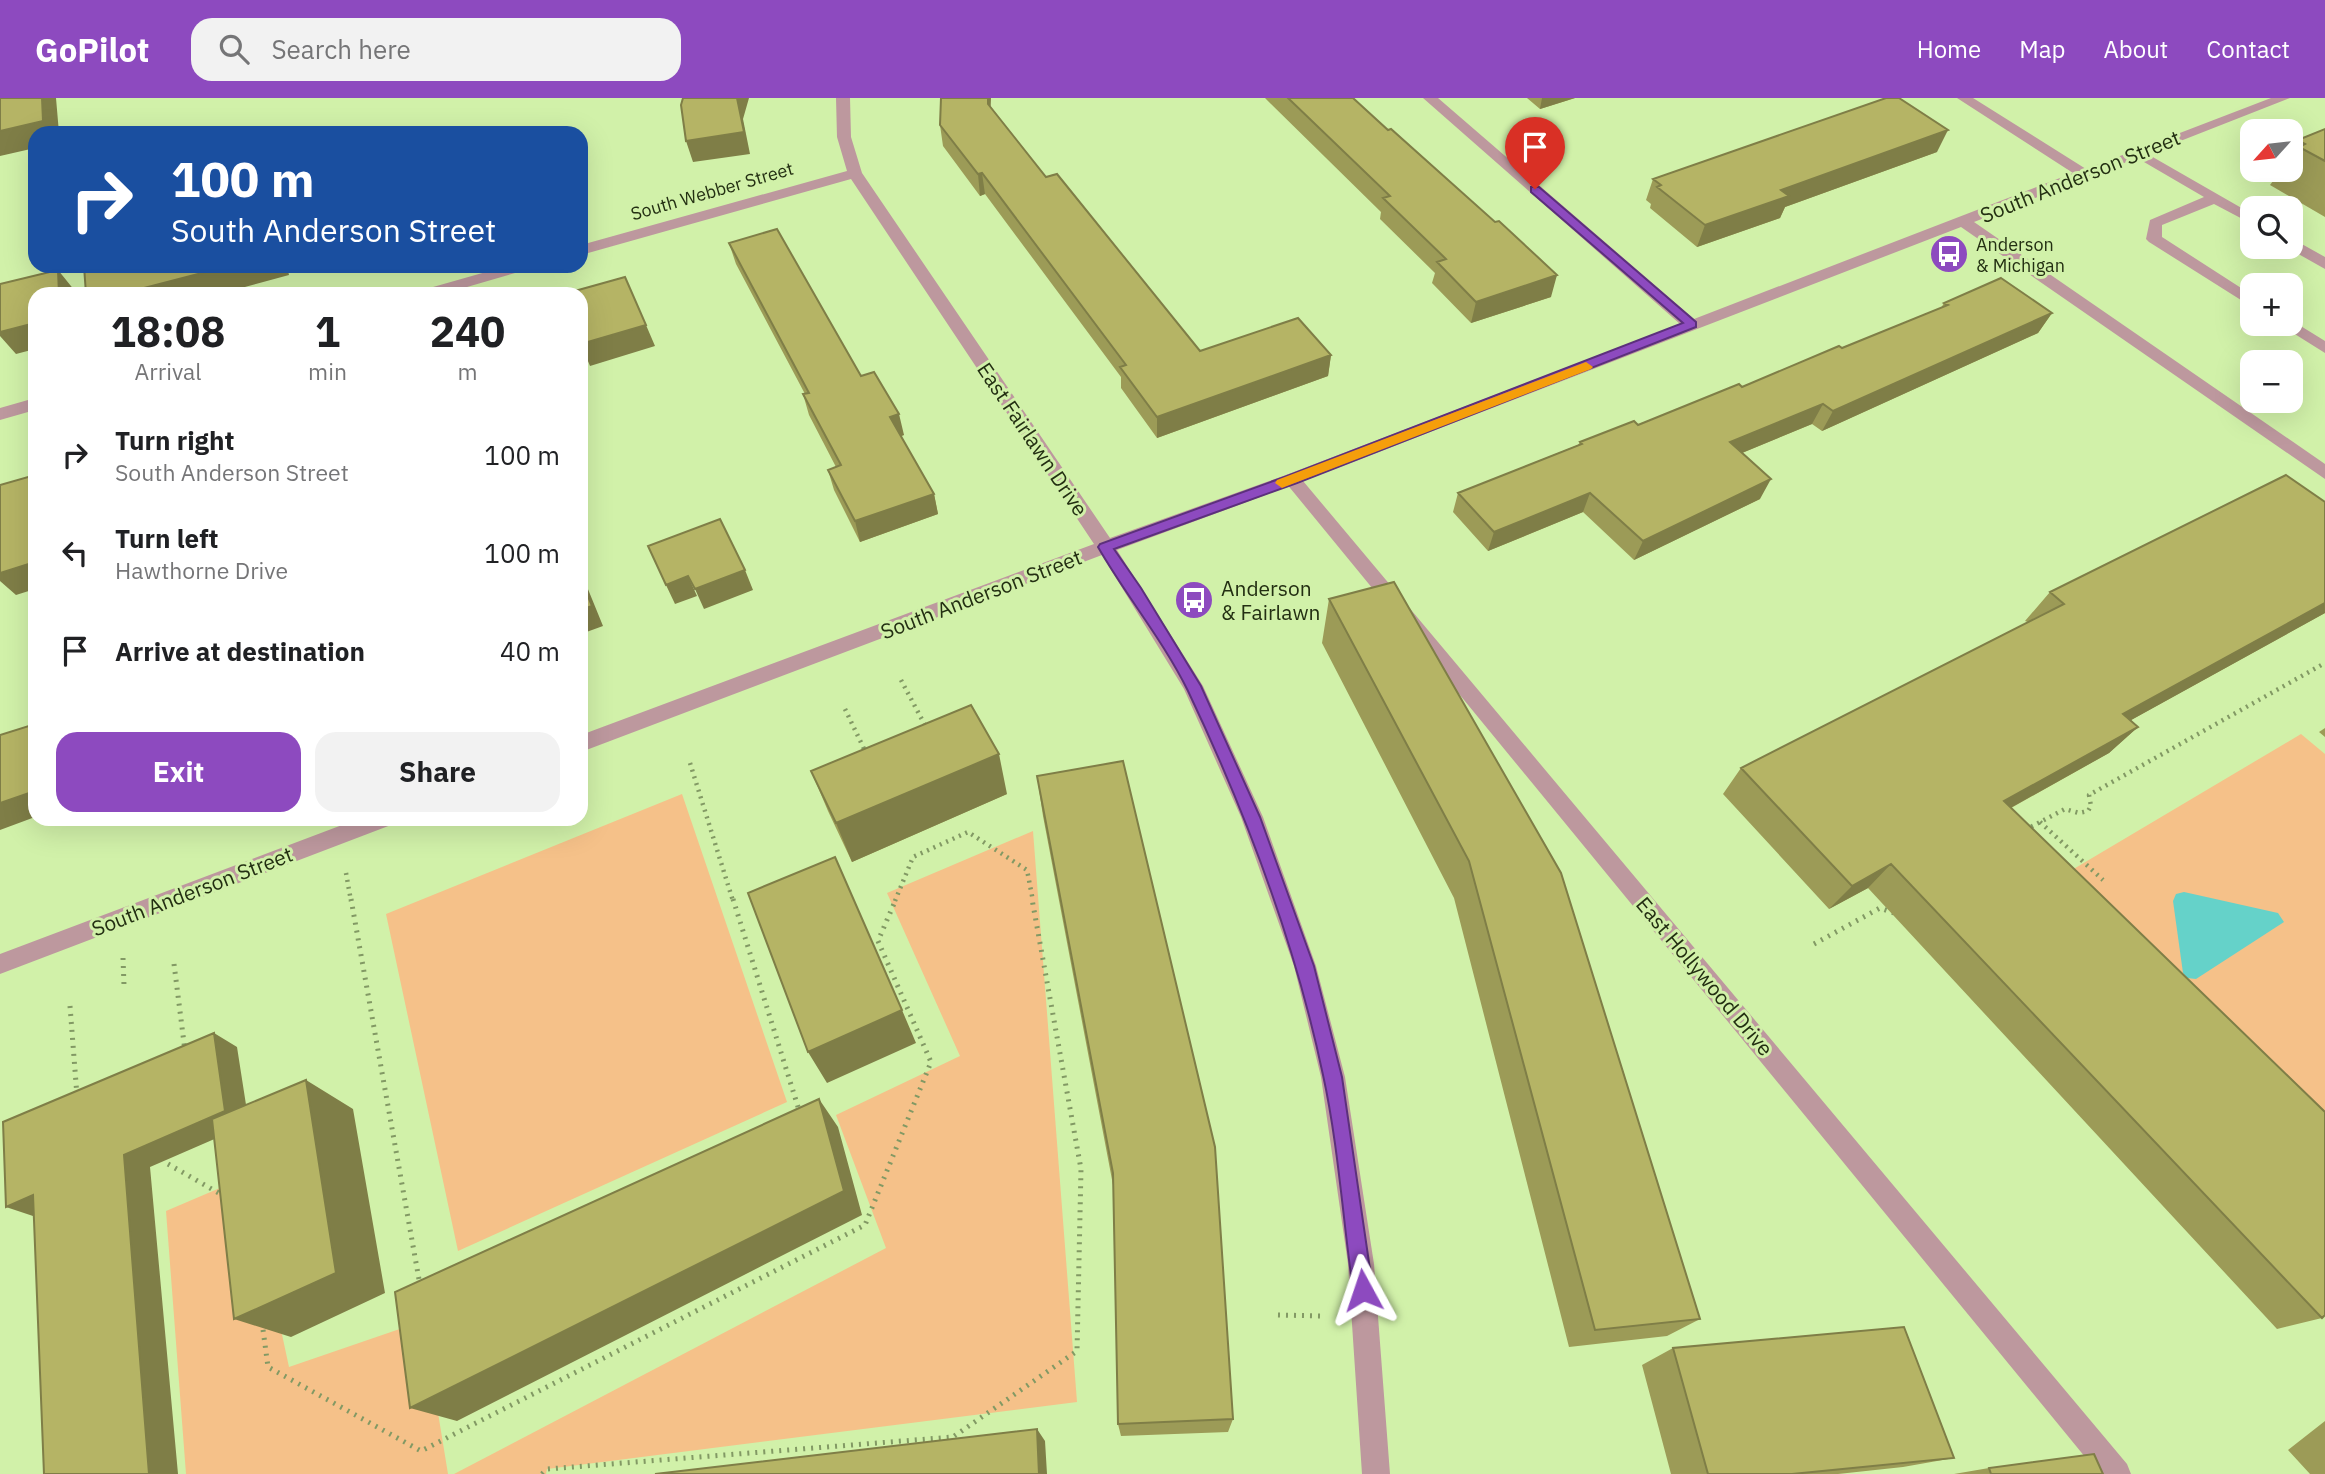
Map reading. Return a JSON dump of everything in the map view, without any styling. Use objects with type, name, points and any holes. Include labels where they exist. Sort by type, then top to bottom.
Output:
[{"type":"street","name":"East Fairlawn Drive","points":[[843,98],[844,136],[855,173],[1136,592],[1193,686],[1252,817],[1306,966],[1333,1077],[1361,1264],[1376,1474]]},
{"type":"street","points":[[1430,98],[1691,324]]},
{"type":"street","points":[[1964,98],[2084,174]]},
{"type":"street","name":"South Anderson Street","points":[[588,741],[1292,479],[2283,98]]},
{"type":"street","points":[[2137,152],[2240,213]]},
{"type":"street","name":"South Webber Street","points":[[588,248],[855,173]]},
{"type":"street","points":[[2215,198],[2155,223],[2154,239],[2240,294]]},
{"type":"street","points":[[1964,222],[2325,473]]},
{"type":"street","points":[[2303,250],[2325,264]]},
{"type":"street","points":[[450,287],[499,273]]},
{"type":"street","points":[[2303,334],[2325,348]]},
{"type":"street","points":[[0,414],[28,406]]},
{"type":"street","name":"East Hollywood Drive","points":[[1292,479],[2117,1474]]},
{"type":"street","name":"South Anderson Street","points":[[0,964],[365,826]]},
{"type":"path","points":[[2016,835],[2064,809],[2079,813],[2088,811],[2091,806],[2089,795],[2325,663]]},
{"type":"path","points":[[901,680],[932,739]]},
{"type":"path","points":[[845,709],[867,754]]},
{"type":"path","points":[[690,763],[799,1110],[786,1116]]},
{"type":"path","points":[[2040,822],[2103,880]]},
{"type":"path","points":[[261,1314],[268,1367],[421,1451],[864,1225],[931,1062],[878,941],[913,857],[968,832],[1027,870],[1081,1169],[1077,1351],[953,1437],[547,1469],[542,1474]]},
{"type":"path","points":[[349,897],[421,1291]]},
{"type":"path","points":[[1814,944],[1880,908],[1897,914]]},
{"type":"path","points":[[174,964],[186,1056]]},
{"type":"path","points":[[70,1006],[78,1101]]},
{"type":"path","points":[[168,1164],[226,1197]]},
{"type":"shaded area","points":[[2301,734],[2325,754],[2325,1150],[2050,883]]},
{"type":"shaded area","points":[[682,794],[787,1102],[458,1251],[386,914]]},
{"type":"shaded area","points":[[1033,831],[1077,1402],[547,1469],[546,1474],[454,1474],[886,1248],[836,1115],[960,1056],[887,893]]},
{"type":"shaded area","points":[[248,1176],[289,1367],[423,1321],[448,1474],[186,1474],[166,1211]]},
{"type":"water","points":[[2184,892],[2278,913],[2284,922],[2196,979],[2187,978],[2183,973],[2173,901],[2176,894]]},
{"type":"building","points":[[0,98],[42,98],[43,121],[0,131]]},
{"type":"building","points":[[683,98],[737,98],[744,132],[686,141],[681,105]]},
{"type":"building","points":[[941,98],[988,98],[988,104],[1046,177],[1057,174],[1200,351],[1298,318],[1331,355],[1157,417],[1120,367],[1126,365],[982,173],[978,174],[940,125]]},
{"type":"building","points":[[1288,98],[1353,98],[1495,222],[1499,221],[1557,275],[1476,302],[1437,262],[1446,259],[1383,198],[1390,196]]},
{"type":"building","points":[[1886,98],[1899,98],[1948,130],[1781,190],[1789,196],[1705,225],[1657,187],[1661,185],[1653,179]]},
{"type":"building","points":[[2325,129],[2325,161],[2303,149],[2303,138]]},
{"type":"building","points":[[777,229],[861,376],[874,372],[899,414],[890,417],[934,494],[855,521],[828,470],[841,465],[803,394],[809,393],[729,243]]},
{"type":"building","points":[[46,273],[58,273],[59,287],[28,287],[28,325],[0,332],[0,284]]},
{"type":"building","points":[[84,273],[202,273],[148,287],[86,287]]},
{"type":"building","points":[[625,277],[646,325],[588,342],[588,287]]},
{"type":"building","points":[[2001,278],[2052,313],[1833,411],[1823,404],[1730,442],[1771,479],[1643,541],[1590,493],[1494,532],[1458,493],[1634,421],[1638,425],[1739,384],[1742,387],[1839,346],[1842,348],[1948,305],[1944,303]]},
{"type":"building","points":[[2286,475],[2325,502],[2325,603],[2123,714],[2138,727],[2004,801],[2325,1112],[2325,1315],[2322,1318],[1891,864],[1852,886],[1741,768],[2064,604],[2050,592]]},
{"type":"building","points":[[28,477],[28,564],[0,573],[0,485]]},
{"type":"building","points":[[720,519],[745,570],[695,589],[688,576],[666,585],[648,546]]},
{"type":"building","points":[[1394,582],[1561,873],[1700,1319],[1595,1330],[1469,861],[1329,599]]},
{"type":"building","points":[[971,705],[999,754],[836,823],[811,771]]},
{"type":"building","points":[[28,726],[28,793],[0,803],[0,735]]},
{"type":"building","points":[[1123,761],[1215,1147],[1233,1419],[1118,1424],[1113,1173],[1037,776]]},
{"type":"building","points":[[835,857],[902,1010],[808,1052],[748,893]]},
{"type":"building","points":[[214,1033],[225,1111],[124,1155],[149,1474],[44,1474],[33,1195],[6,1207],[3,1122]]},
{"type":"building","points":[[306,1080],[336,1273],[234,1319],[212,1119]]},
{"type":"building","points":[[819,1099],[844,1191],[410,1408],[395,1292]]},
{"type":"building","points":[[1904,1327],[1954,1458],[1792,1474],[1708,1474],[1673,1348]]},
{"type":"building","points":[[1037,1429],[1039,1474],[655,1474]]},
{"type":"building","points":[[2094,1454],[2103,1474],[1991,1474],[1989,1468]]},
{"type":"slow traffic","points":[[1282,483],[1586,367]]},
{"type":"place","name":"Anderson & Michigan","points":[[1949,254]]},
{"type":"place","name":"Anderson & Fairlawn","points":[[1194,600]]},
{"type":"route","points":[[1363,1290],[1333,1077],[1306,966],[1252,817],[1193,686],[1136,592],[1105,547],[1571,373],[1691,324],[1535,189]]}]
